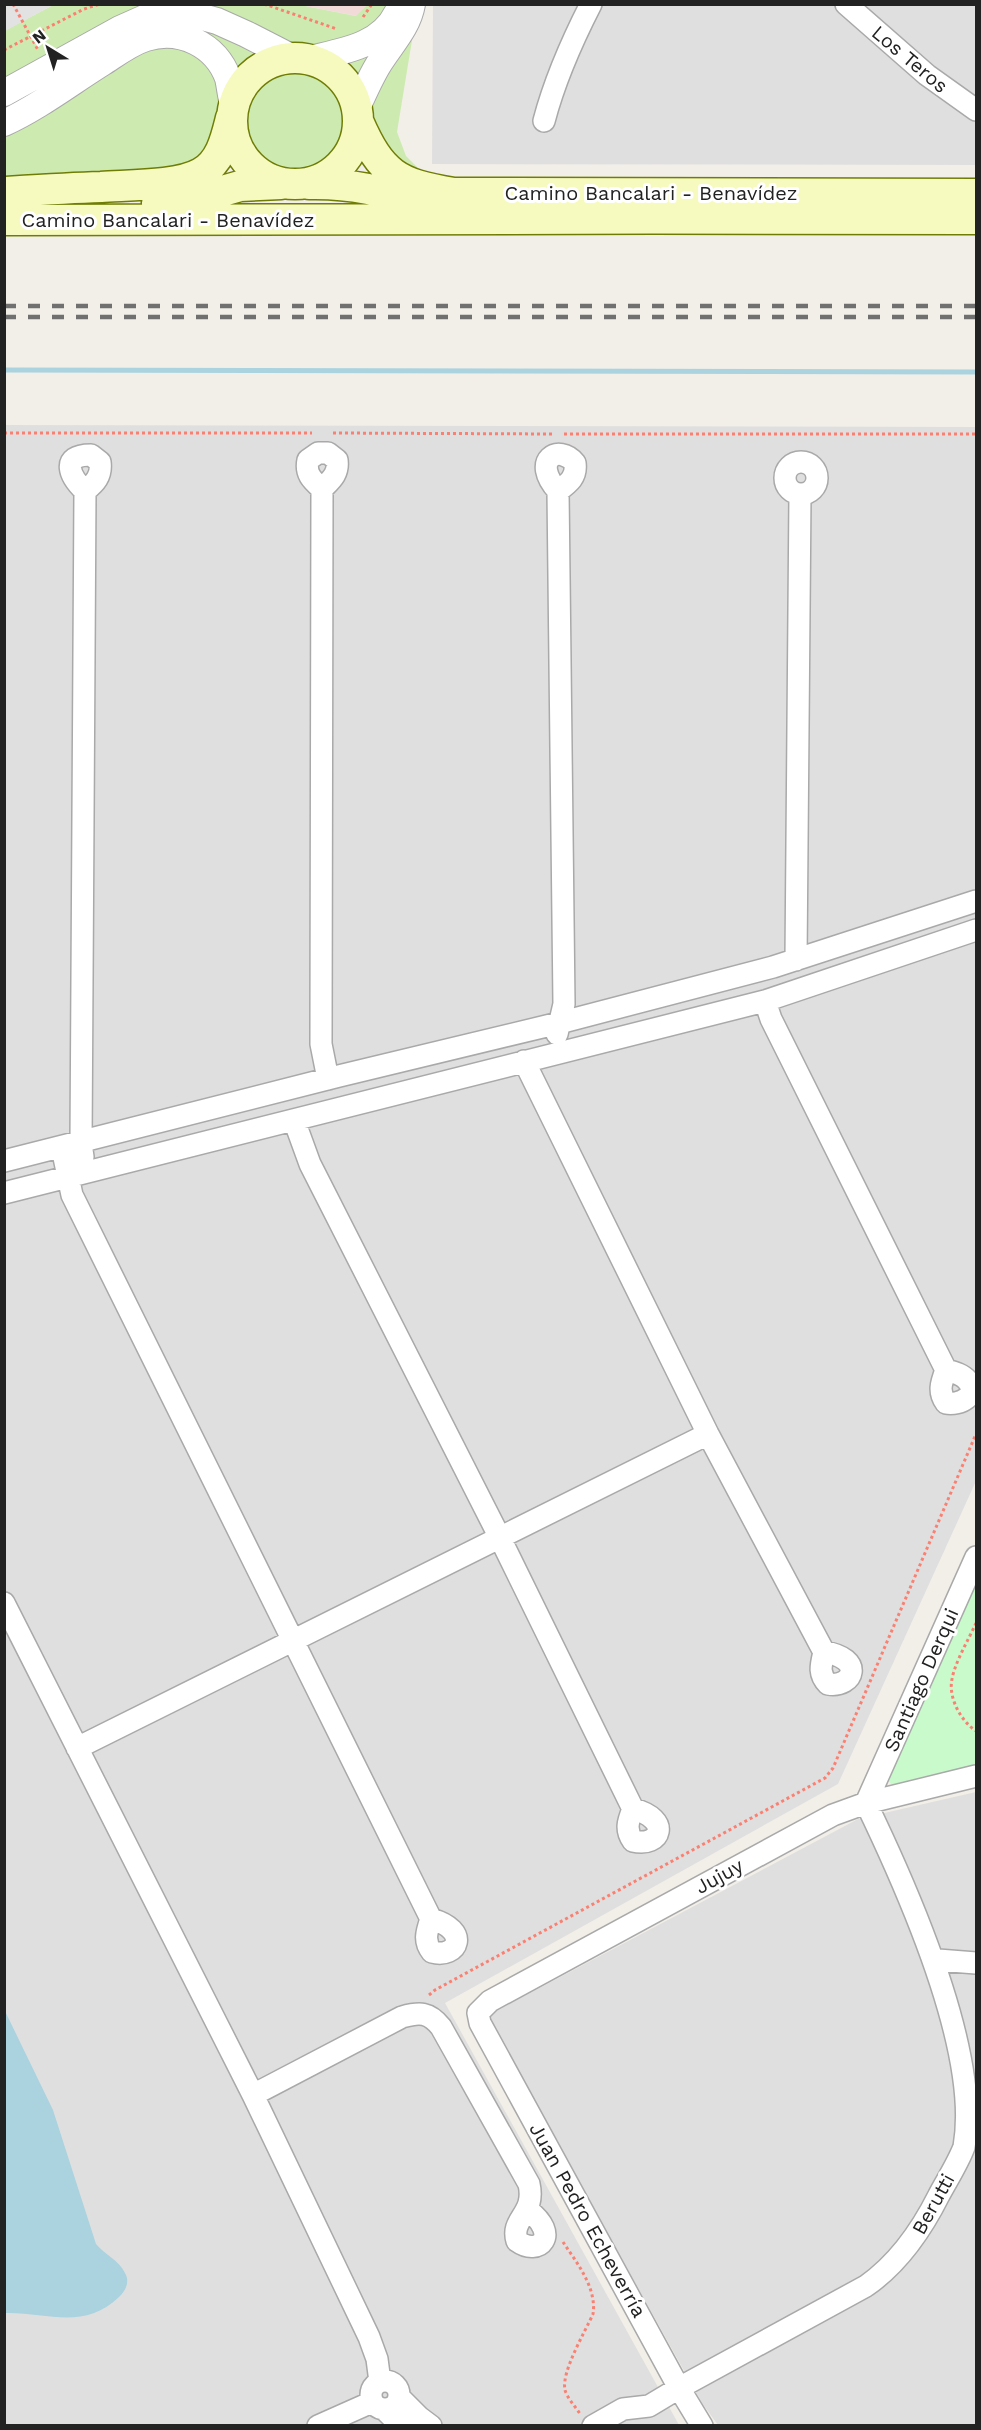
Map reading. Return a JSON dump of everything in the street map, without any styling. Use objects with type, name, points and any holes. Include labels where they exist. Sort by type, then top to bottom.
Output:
[{"type":"main road","points":[[300,58],[323,64],[345,82],[353,94],[358,114],[353,144],[340,165],[313,182],[292,184],[261,175],[242,157],[232,131],[232,112],[245,82],[254,72],[277,60],[300,58]]},
{"type":"main road","name":"Camino Bancalari - Benavídez","points":[[4,192],[154,184],[191,177],[201,173],[216,159],[224,145],[232,112]]},
{"type":"main road","name":"Camino Bancalari - Benavídez","points":[[358,114],[366,140],[386,168],[420,188],[454,193],[976,194]]},
{"type":"main road","name":"Camino Bancalari - Benavídez","points":[[4,206],[159,203],[198,198],[240,186],[349,184],[455,212],[512,218]]},
{"type":"main road","name":"Camino Bancalari - Benavídez","points":[[4,220],[976,219]]},
{"type":"street","points":[[4,93],[147,17],[173,13],[195,15],[217,21],[300,58],[345,51],[376,38],[388,29],[401,4]]},
{"type":"street","points":[[358,114],[379,63],[404,28],[410,16],[412,4]]},
{"type":"street","points":[[543,121],[555,79],[569,45],[591,4]]},
{"type":"street","name":"Los Teros","points":[[846,4],[927,75],[976,110]]},
{"type":"street","points":[[4,123],[130,45],[158,35],[182,36],[210,50],[228,79],[232,112]]},
{"type":"street","points":[[322,489],[321,1044],[333,1077],[347,1096],[347,1106]]},
{"type":"street","points":[[85,491],[72,1145],[76,1175],[72,1195],[431,1919]]},
{"type":"street","points":[[555,1053],[564,1004],[558,491]]},
{"type":"street","points":[[800,494],[803,958],[818,983]]},
{"type":"street","points":[[4,1161],[333,1077],[559,1023],[773,967],[972,902],[976,924]]},
{"type":"street","points":[[4,1193],[773,998],[976,930]]},
{"type":"street","points":[[773,967],[771,1019],[946,1370]]},
{"type":"street","points":[[524,1062],[708,1434],[824,1652]]},
{"type":"street","points":[[300,1086],[301,1118],[310,1164],[500,1538],[633,1809]]},
{"type":"street","points":[[77,1748],[708,1434]]},
{"type":"street","name":"Santiago Derqui","points":[[866,1803],[976,1557]]},
{"type":"street","points":[[4,1603],[253,2095],[369,2337],[377,2359],[380,2382],[393,2383],[398,2390],[385,2403],[318,2426]]},
{"type":"street","name":"Jujuy","points":[[478,2013],[490,2001],[833,1815],[866,1803],[976,1776]]},
{"type":"street","name":"Berutti","points":[[649,2406],[866,2286],[882,2274],[904,2252],[970,2150],[967,2068],[959,2027],[938,1960],[866,1803]]},
{"type":"street","points":[[938,1960],[976,1963]]},
{"type":"street","points":[[253,2095],[402,2016],[420,2012],[433,2017],[441,2027],[529,2184],[532,2195],[528,2210],[515,2228],[517,2241],[526,2247],[537,2245],[545,2238],[546,2231],[538,2218],[528,2210]]},
{"type":"street","name":"Juan Pedro Echeverría","points":[[478,2013],[480,2023],[679,2388],[702,2426]]},
{"type":"street","points":[[385,2403],[401,2426]]},
{"type":"street","points":[[385,2403],[431,2426]]},
{"type":"street","points":[[588,2421],[623,2409],[649,2406]]},
{"type":"street","points":[[632,2426],[649,2406]]},
{"type":"path","points":[[13,4],[48,69]]},
{"type":"path","points":[[4,50],[84,9],[100,4]]},
{"type":"path","points":[[264,4],[340,29]]},
{"type":"path","points":[[359,21],[372,4]]},
{"type":"path","points":[[4,433],[976,434]]},
{"type":"path","points":[[420,2012],[426,1998],[435,1990],[825,1778],[834,1767],[976,1434]]},
{"type":"path","points":[[976,1623],[952,1678],[952,1691],[964,1721],[976,1731]]},
{"type":"path","points":[[546,2231],[561,2240],[592,2291],[593,2314],[568,2368],[565,2382],[565,2392],[588,2421]]},
{"type":"shaded area","points":[[5,4],[53,4],[53,5],[5,31]]},
{"type":"shaded area","points":[[300,5],[367,5],[357,16]]},
{"type":"shaded area","points":[[433,5],[976,5],[976,165],[432,164]]},
{"type":"shaded area","points":[[5,425],[976,427],[976,1481],[838,1784],[445,2003],[679,2425],[5,2426]]},
{"type":"shaded area","points":[[976,1792],[976,2425],[718,2425],[702,2403],[487,2016],[858,1819]]},
{"type":"green space","points":[[53,5],[161,5],[5,81],[4,31]]},
{"type":"green space","points":[[188,5],[300,5],[356,16],[367,5],[395,5],[376,31],[322,45],[291,43]]},
{"type":"green space","points":[[189,25],[223,34],[260,53],[239,74],[187,31],[5,113],[5,108],[41,88]]},
{"type":"green space","points":[[414,28],[397,132],[406,156],[425,175],[392,157],[372,121],[372,101]]},
{"type":"green space","points":[[381,45],[364,80],[345,60]]},
{"type":"green space","points":[[167,46],[185,49],[199,56],[223,78],[220,118],[197,164],[5,187],[5,134],[131,59],[150,49]]},
{"type":"green space","points":[[295,68],[315,72],[333,83],[344,101],[348,121],[344,141],[333,159],[315,170],[295,174],[275,170],[257,159],[246,141],[242,121],[246,101],[257,83],[275,72]]},
{"type":"green space","points":[[976,1571],[976,1768],[893,1786],[887,1779]]},
{"type":"water","points":[[4,2009],[53,2110],[96,2244],[119,2264],[126,2276],[125,2289],[119,2297],[92,2314],[65,2317],[5,2313]]},
{"type":"waterway","points":[[4,370],[976,372]]},
{"type":"railway","points":[[4,306],[976,306]]},
{"type":"railway","points":[[4,317],[976,317]]}]
